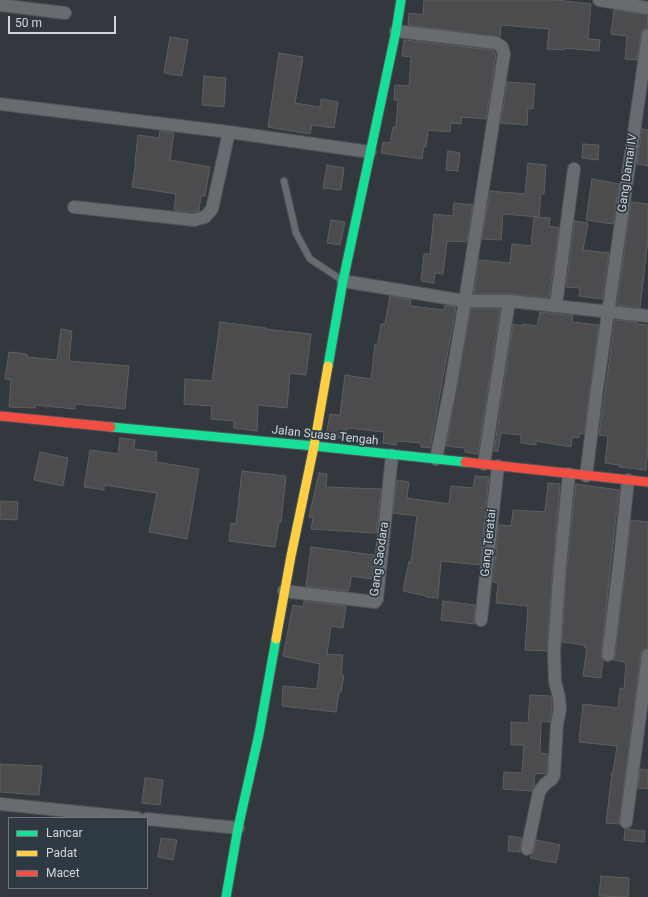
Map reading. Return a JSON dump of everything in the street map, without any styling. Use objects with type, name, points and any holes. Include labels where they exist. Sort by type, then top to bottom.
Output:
[{"type":"street","points":[[226,897],[238,828],[291,592],[314,446],[343,281],[396,31],[401,0]]},
{"type":"street","points":[[599,0],[648,8]]},
{"type":"street","points":[[0,5],[65,13]]},
{"type":"street","points":[[396,31],[496,43],[502,47],[504,54],[465,301],[436,459]]},
{"type":"street","name":"Gang Damai IV","points":[[586,476],[596,389],[648,35]]},
{"type":"street","points":[[0,104],[229,132],[370,152]]},
{"type":"street","points":[[74,207],[194,220],[205,217],[212,209],[229,132]]},
{"type":"street","points":[[556,306],[574,169]]},
{"type":"street","points":[[343,281],[465,301],[509,301],[648,316]]},
{"type":"street","points":[[484,464],[509,301]]},
{"type":"street","name":"Jalan Suasa Tengah","points":[[0,416],[314,446],[648,482]]},
{"type":"street","name":"Gang Saodara","points":[[291,592],[375,602],[377,599],[392,455]]},
{"type":"street","name":"Gang Teratai","points":[[481,620],[498,466]]},
{"type":"street","points":[[527,850],[539,792],[545,784],[552,780],[554,775],[557,724],[560,709],[555,682],[554,652],[560,565],[569,474]]},
{"type":"street","points":[[608,655],[628,480]]},
{"type":"street","points":[[626,822],[648,655]]},
{"type":"street","points":[[0,804],[127,817]]},
{"type":"street","points":[[148,819],[238,828]]},
{"type":"lane","points":[[284,181],[296,233],[310,258],[343,281]]},
{"type":"building","points":[[424,0],[556,0],[591,4],[588,39],[600,40],[599,51],[564,48],[564,50],[547,49],[549,29],[501,25],[500,37],[408,25],[409,13],[423,15]]},
{"type":"building","points":[[614,10],[648,15],[647,28],[642,30],[641,34],[637,60],[625,59],[627,36],[611,34]]},
{"type":"building","points":[[170,37],[188,40],[182,76],[164,73]]},
{"type":"building","points":[[404,40],[493,50],[496,54],[486,119],[462,117],[461,124],[451,123],[450,132],[428,130],[426,147],[424,146],[422,159],[381,153],[383,142],[390,143],[393,127],[396,127],[398,100],[394,100],[395,85],[409,86],[411,57],[402,56]]},
{"type":"building","points":[[279,53],[303,57],[295,103],[320,107],[321,99],[338,102],[334,128],[312,125],[310,134],[268,127]]},
{"type":"building","points":[[204,76],[226,78],[224,107],[202,105]]},
{"type":"building","points":[[507,82],[535,84],[533,109],[528,108],[527,125],[501,123]]},
{"type":"building","points":[[642,129],[648,130],[648,166],[637,164]]},
{"type":"building","points":[[160,131],[174,133],[170,160],[210,167],[205,196],[201,196],[199,211],[193,212],[174,210],[176,194],[132,187],[138,135],[159,138]]},
{"type":"building","points":[[583,144],[599,145],[598,160],[582,158]]},
{"type":"building","points":[[448,151],[460,153],[458,171],[446,170]]},
{"type":"building","points":[[528,163],[546,165],[544,194],[541,194],[539,217],[503,214],[501,240],[482,239],[490,191],[525,194]]},
{"type":"building","points":[[327,165],[344,168],[341,190],[323,188]]},
{"type":"building","points":[[592,179],[619,184],[613,224],[586,220]]},
{"type":"building","points":[[631,202],[648,204],[648,239],[640,308],[617,305]]},
{"type":"building","points":[[454,203],[473,205],[467,242],[447,241],[443,274],[435,273],[434,283],[421,281],[424,254],[430,254],[434,214],[453,216]]},
{"type":"building","points":[[534,217],[550,218],[549,226],[559,228],[549,298],[510,294],[474,294],[479,260],[510,263],[512,244],[531,246]]},
{"type":"building","points":[[331,220],[345,222],[340,245],[327,243]]},
{"type":"building","points":[[575,221],[588,223],[583,250],[609,253],[602,299],[579,296],[580,288],[566,287]]},
{"type":"building","points":[[390,296],[411,300],[410,306],[444,310],[445,305],[456,307],[430,448],[421,447],[421,443],[397,441],[396,445],[383,443],[384,432],[347,428],[345,439],[326,436],[330,414],[340,415],[345,375],[371,379],[375,344],[378,344],[381,324],[385,324]]},
{"type":"building","points":[[471,308],[500,308],[478,454],[465,452],[465,448],[446,446]]},
{"type":"building","points":[[540,312],[573,316],[572,322],[599,325],[584,434],[580,433],[579,438],[572,437],[571,447],[536,441],[536,445],[521,443],[521,435],[501,433],[498,451],[494,451],[513,324],[522,326],[522,324],[537,326]]},
{"type":"building","points":[[615,320],[637,322],[637,324],[648,325],[648,447],[646,470],[619,467],[619,465],[605,463],[608,436],[599,435]]},
{"type":"building","points":[[220,322],[311,334],[306,375],[290,373],[287,408],[258,405],[257,431],[234,428],[234,421],[211,419],[212,406],[184,404],[185,379],[212,381]]},
{"type":"building","points":[[61,329],[72,331],[69,361],[129,366],[125,409],[75,404],[75,409],[35,405],[35,408],[9,407],[11,380],[5,379],[9,352],[27,354],[27,357],[57,360]]},
{"type":"building","points":[[120,438],[135,440],[134,449],[157,452],[156,462],[199,469],[187,539],[149,532],[157,493],[104,485],[104,490],[84,487],[90,450],[118,454]]},
{"type":"building","points":[[40,452],[68,458],[63,486],[34,480]]},
{"type":"building","points":[[242,471],[286,476],[281,522],[279,522],[275,547],[229,541],[231,523],[236,524]]},
{"type":"building","points":[[319,473],[327,474],[326,487],[381,489],[376,533],[311,529],[313,518],[309,517]]},
{"type":"building","points":[[475,476],[489,477],[480,565],[441,561],[438,598],[426,597],[403,591],[409,561],[411,562],[417,516],[393,513],[397,480],[409,482],[407,498],[449,504],[451,486],[473,488]]},
{"type":"building","points":[[548,483],[560,484],[547,651],[525,650],[528,606],[496,603],[498,583],[493,582],[499,525],[511,526],[513,510],[545,512]]},
{"type":"building","points":[[576,484],[619,490],[601,654],[603,661],[601,678],[583,676],[587,648],[584,647],[584,645],[562,642],[567,566]]},
{"type":"building","points":[[0,501],[18,502],[17,520],[0,519]]},
{"type":"building","points":[[631,520],[648,522],[648,648],[642,650],[641,654],[619,824],[606,823],[612,772],[613,773],[617,746],[579,742],[583,704],[618,708],[620,688],[624,689],[626,662],[613,660],[615,656]]},
{"type":"building","points":[[311,547],[374,555],[372,579],[351,576],[348,591],[306,586]]},
{"type":"building","points":[[304,601],[346,606],[343,628],[331,626],[327,654],[343,655],[341,675],[344,675],[341,692],[339,692],[336,712],[282,706],[283,686],[317,689],[320,664],[283,656],[293,605],[303,607]]},
{"type":"building","points":[[443,601],[475,605],[474,624],[441,620]]},
{"type":"building","points":[[530,695],[551,696],[552,698],[550,722],[541,721],[540,753],[548,754],[547,773],[535,773],[532,791],[503,789],[504,772],[522,773],[524,745],[511,745],[511,722],[528,723]]},
{"type":"building","points":[[0,764],[42,766],[39,795],[0,792]]},
{"type":"building","points":[[640,769],[648,770],[648,789],[638,788]]},
{"type":"building","points":[[145,778],[163,780],[160,805],[142,803]]},
{"type":"building","points":[[625,829],[645,831],[644,842],[624,840]]},
{"type":"building","points":[[509,836],[522,838],[520,852],[508,851]]},
{"type":"building","points":[[161,838],[177,840],[173,860],[158,857]]},
{"type":"building","points":[[536,840],[560,845],[556,863],[530,858],[534,851]]},
{"type":"building","points":[[601,876],[629,878],[628,897],[599,896]]},
{"type":"traffic: fast","points":[[328,366],[343,281],[396,31],[401,0]]},
{"type":"traffic: fast","points":[[111,427],[465,462]]},
{"type":"traffic: fast","points":[[226,897],[238,828],[259,734],[276,639]]},
{"type":"traffic: slow","points":[[276,639],[291,556],[314,446],[328,366]]},
{"type":"traffic: jam","points":[[0,416],[111,427]]},
{"type":"traffic: jam","points":[[465,462],[648,482]]}]
